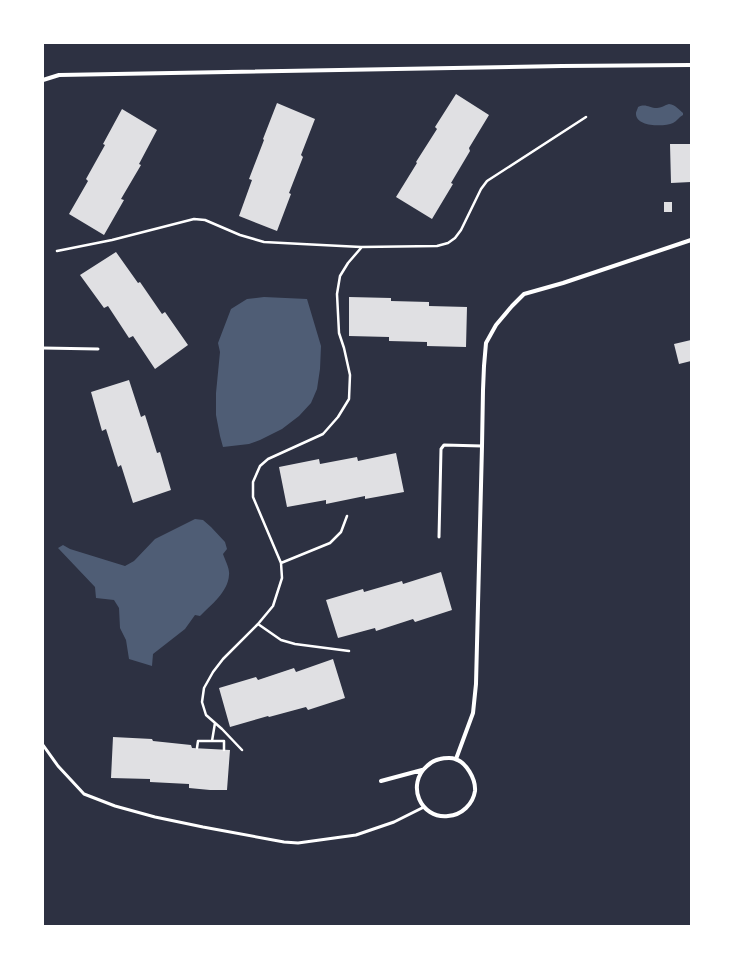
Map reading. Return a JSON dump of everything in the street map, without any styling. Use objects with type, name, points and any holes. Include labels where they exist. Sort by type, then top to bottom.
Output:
[{"type":"street","points":[[43,80],[59,75],[546,66],[691,65]]},
{"type":"street","points":[[456,759],[473,713],[476,684],[483,374],[486,343],[496,325],[524,294],[563,283],[691,240]]},
{"type":"street","points":[[381,781],[422,770],[432,762],[440,759],[456,759],[466,766],[471,773],[475,791],[471,802],[465,809],[457,814],[448,816],[436,815],[424,808],[417,793],[417,781],[422,770]]},
{"type":"lane","points":[[43,348],[98,349]]},
{"type":"lane","points":[[440,537],[441,449],[444,445],[482,446]]},
{"type":"lane","points":[[43,745],[58,766],[84,794],[115,806],[155,817],[284,842],[298,843],[356,835],[394,822],[424,808]]},
{"type":"path","points":[[57,251],[112,240],[194,219],[205,220],[240,235],[264,242],[361,248],[437,246],[448,243],[455,238],[461,230],[481,189],[487,181],[586,117]]},
{"type":"path","points":[[242,750],[206,715],[202,702],[204,688],[213,672],[273,606],[282,578],[281,563],[253,497],[253,482],[260,466],[268,459],[323,434],[338,417],[349,400],[350,375],[339,333],[337,294],[340,276],[348,263],[361,248]]},
{"type":"path","points":[[281,563],[330,543],[341,532],[347,516]]},
{"type":"path","points":[[258,624],[280,640],[295,644],[349,651]]},
{"type":"path","points":[[212,741],[215,723]]},
{"type":"path","points":[[197,748],[198,741],[224,741],[224,750]]},
{"type":"water","points":[[669,104],[675,106],[683,113],[683,115],[673,123],[651,125],[640,121],[637,118],[636,113],[638,107],[645,106],[658,108]]},
{"type":"water","points":[[264,297],[307,299],[321,346],[317,389],[311,403],[299,416],[282,429],[249,444],[223,447],[216,415],[216,393],[220,352],[218,343],[231,309],[247,299]]},
{"type":"water","points":[[195,519],[203,520],[225,542],[227,549],[223,554],[229,573],[226,587],[218,598],[200,616],[195,615],[185,629],[153,654],[152,666],[129,659],[126,640],[120,628],[119,608],[114,600],[96,598],[95,587],[58,548],[63,545],[70,549],[125,566],[134,561],[155,539]]},
{"type":"building","points":[[456,94],[489,115],[469,148],[470,151],[451,183],[453,184],[432,219],[396,197],[437,129],[435,127]]},
{"type":"building","points":[[277,103],[315,119],[301,155],[303,157],[289,193],[291,194],[277,231],[239,216],[252,180],[249,179]]},
{"type":"building","points":[[122,109],[157,130],[139,164],[141,165],[121,199],[124,200],[104,235],[69,214],[88,181],[86,179],[105,145],[103,144]]},
{"type":"building","points":[[670,144],[691,144],[691,182],[671,183]]},
{"type":"building","points":[[664,202],[672,202],[672,212],[664,212]]},
{"type":"building","points":[[116,252],[138,283],[140,282],[162,314],[165,312],[188,345],[155,369],[133,336],[129,338],[108,306],[104,308],[80,275]]},
{"type":"building","points":[[349,297],[391,298],[391,301],[429,302],[429,306],[467,307],[466,347],[427,346],[427,342],[389,341],[389,337],[349,336]]},
{"type":"building","points":[[691,340],[691,361],[679,364],[674,344]]},
{"type":"building","points":[[129,380],[141,417],[145,415],[157,453],[160,452],[171,490],[133,503],[121,465],[118,467],[106,429],[102,431],[91,392]]},
{"type":"building","points":[[396,453],[404,492],[365,499],[365,496],[326,504],[326,500],[287,507],[279,467],[319,459],[320,464],[357,457],[358,461]]},
{"type":"building","points":[[441,572],[452,610],[415,622],[413,619],[376,631],[375,628],[338,638],[326,600],[363,589],[364,592],[402,581],[403,584]]},
{"type":"building","points":[[333,659],[345,698],[308,710],[306,707],[230,727],[219,688],[256,677],[258,680],[294,668],[296,672]]},
{"type":"building","points":[[113,737],[152,739],[153,741],[191,745],[192,748],[230,750],[227,790],[189,788],[189,784],[150,782],[150,779],[111,778]]}]
